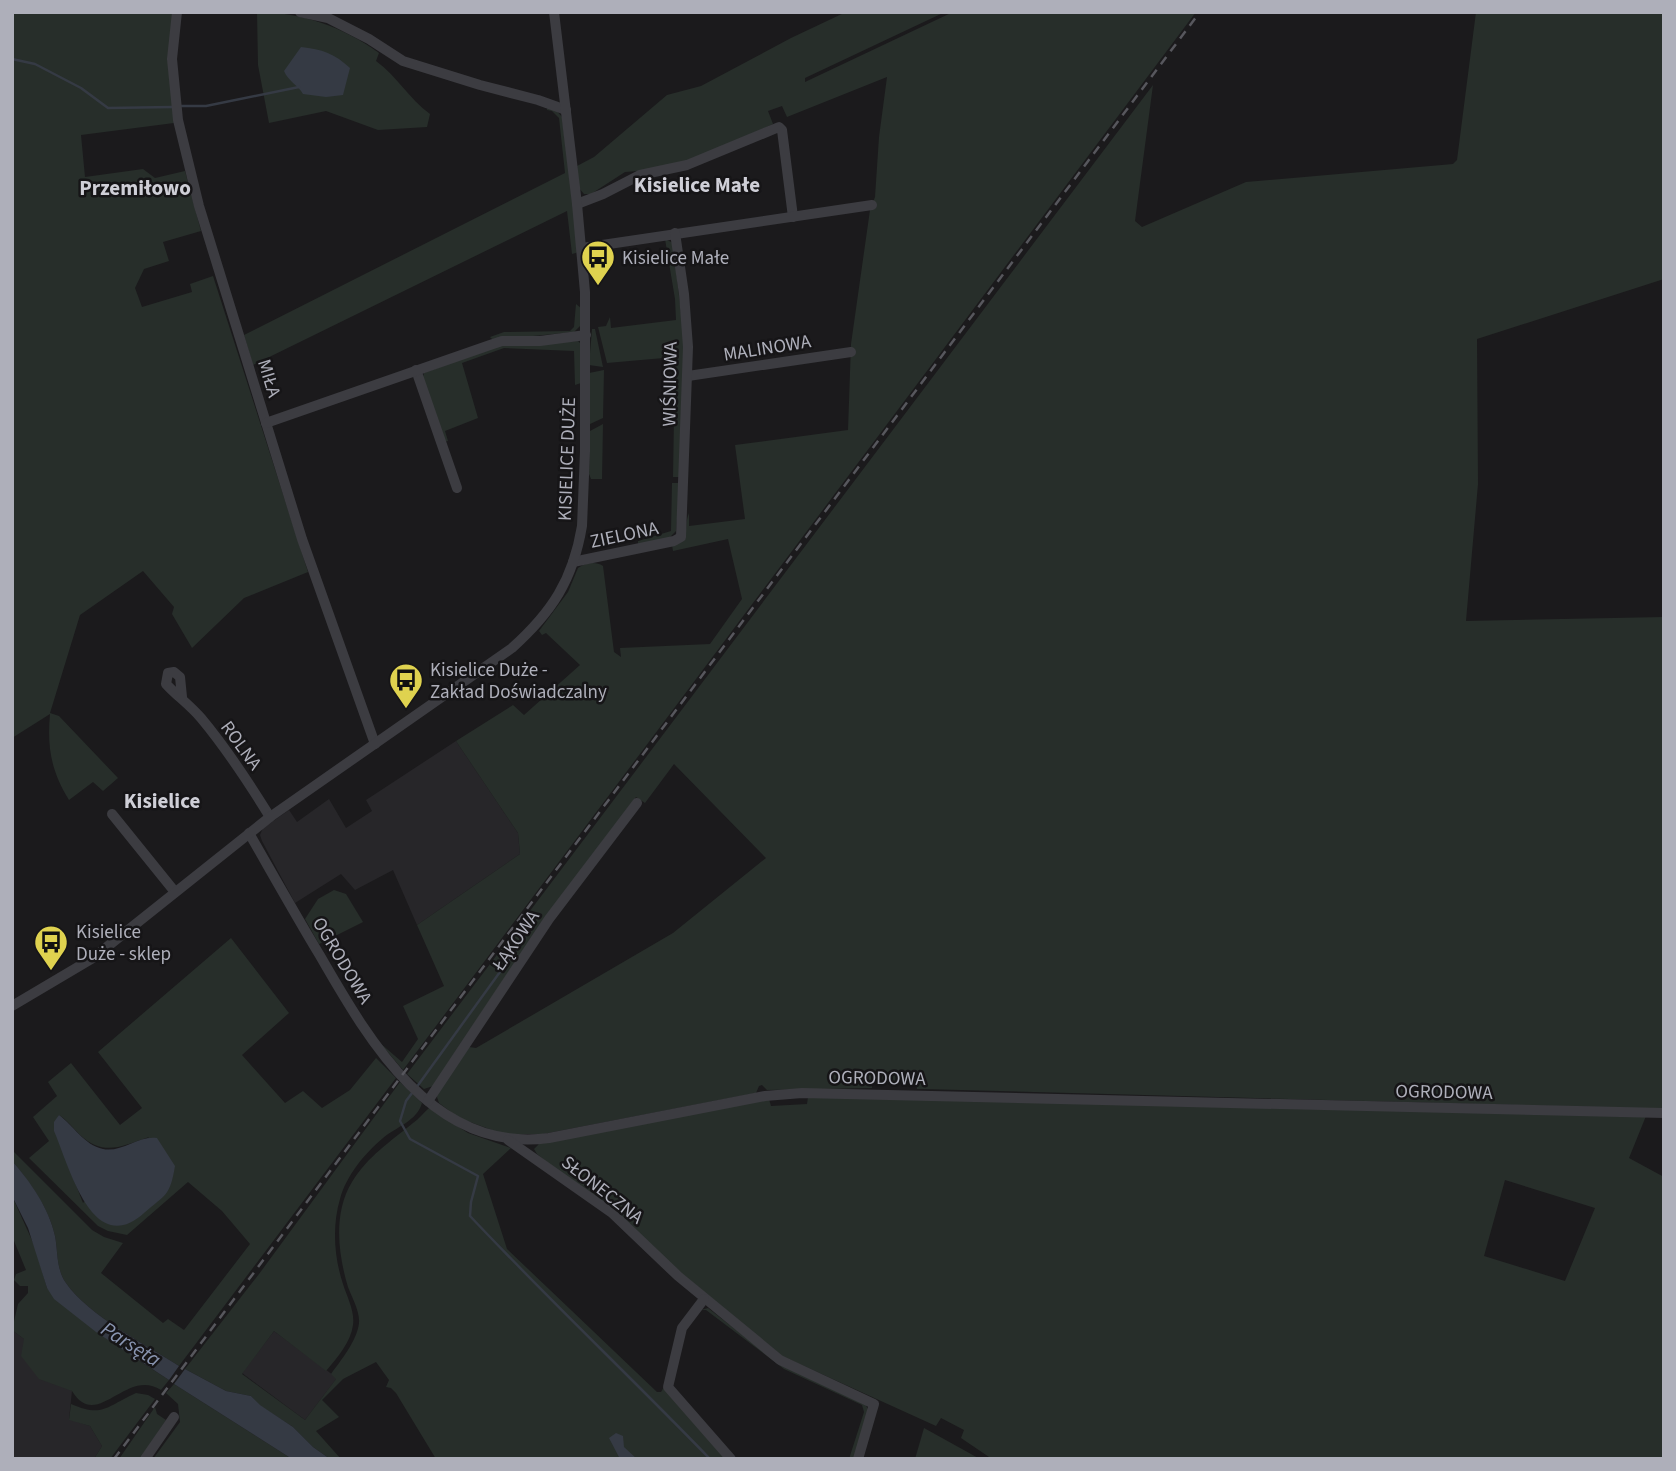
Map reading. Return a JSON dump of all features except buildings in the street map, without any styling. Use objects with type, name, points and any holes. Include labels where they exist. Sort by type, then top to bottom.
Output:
[{"type":"street","name":"MIŁA","points":[[177,12],[172,59],[178,120],[217,268],[302,539],[375,744]]},
{"type":"street","points":[[300,12],[328,18],[403,61],[566,110]]},
{"type":"street","name":"KISIELICE DUŻE","points":[[12,1006],[93,958],[270,817],[503,656],[522,640],[553,605],[573,562],[584,509],[586,335],[578,204],[554,12]]},
{"type":"street","points":[[578,204],[640,174],[687,165],[779,127],[782,130],[793,217]]},
{"type":"street","points":[[582,248],[872,205]]},
{"type":"street","name":"WIŚNIOWA","points":[[675,233],[684,294],[688,376],[681,537]]},
{"type":"street","points":[[265,423],[502,341],[540,341],[586,335]]},
{"type":"street","name":"MALINOWA","points":[[688,376],[851,352]]},
{"type":"street","points":[[416,370],[457,488]]},
{"type":"street","name":"ZIELONA","points":[[573,562],[674,541],[681,537]]},
{"type":"street","name":"ROLNA","points":[[182,697],[225,750],[270,817]]},
{"type":"street","name":"ŁĄKOWA","points":[[428,1101],[549,919],[637,803]]},
{"type":"street","points":[[112,814],[175,892]]},
{"type":"street","name":"OGRODOWA","points":[[249,833],[365,1030],[395,1068],[428,1101],[469,1128],[508,1140],[549,1138],[765,1096],[802,1093],[1664,1114]]},
{"type":"street","name":"SŁONECZNA","points":[[508,1140],[612,1213],[704,1299],[780,1360],[874,1404],[858,1459]]},
{"type":"street","points":[[704,1299],[682,1328],[668,1387],[731,1459]]},
{"type":"street","points":[[145,1459],[174,1417]]},
{"type":"shaded area","points":[[12,12],[173,12],[174,123],[81,135],[85,177],[143,169],[155,178],[185,171],[201,231],[163,242],[169,261],[144,269],[135,288],[142,307],[192,292],[190,284],[213,276],[308,572],[244,598],[192,648],[172,614],[174,607],[143,571],[80,615],[50,713],[59,716],[118,778],[103,791],[93,782],[69,800],[58,779],[52,758],[50,714],[12,738]]},
{"type":"shaded area","points":[[257,12],[289,15],[321,23],[351,36],[379,53],[376,61],[430,114],[427,127],[378,130],[326,111],[269,123],[258,65]]},
{"type":"shaded area","points":[[846,12],[945,12],[805,78],[805,82],[953,12],[1196,12],[403,1070],[380,1043],[402,1062],[418,1039],[403,1006],[444,986],[417,925],[520,854],[518,833],[456,741],[513,705],[524,715],[580,665],[546,633],[542,635],[539,631],[568,592],[578,568],[584,565],[594,563],[603,566],[614,652],[621,657],[620,648],[710,644],[742,599],[728,539],[673,551],[672,545],[685,536],[689,513],[689,526],[745,519],[735,445],[848,430],[851,344],[870,210],[875,197],[887,77],[787,117],[782,106],[768,111],[773,124],[726,146],[664,169],[625,172],[591,194],[584,194],[579,188],[577,166],[594,157],[667,95],[701,86]]},
{"type":"shaded area","points":[[1476,12],[1664,12],[1664,279],[1477,339],[1478,484],[1466,621],[1664,617],[1664,1109],[917,1089],[916,1082],[872,1082],[872,1088],[767,1090],[762,1085],[756,1093],[543,1134],[503,1134],[459,1118],[439,1103],[436,1094],[469,1047],[476,1048],[673,933],[766,858],[674,764],[645,803],[636,797],[544,919],[433,1086],[424,1089],[407,1074],[1153,85],[1135,221],[1142,227],[1246,182],[1453,164],[1457,160]]},
{"type":"shaded area","points":[[547,108],[556,110],[562,117],[579,252],[572,254],[567,211],[253,365],[244,335],[565,173],[559,118]]},
{"type":"shaded area","points":[[665,239],[673,243],[685,348],[680,477],[673,477],[675,357],[607,363],[598,327],[606,326],[610,317],[611,328],[676,320]]},
{"type":"shaded area","points":[[576,304],[581,308],[581,325],[574,332],[493,340],[490,337],[504,332],[570,331],[574,327]]},
{"type":"shaded area","points":[[592,329],[595,329],[603,367],[589,365]]},
{"type":"shaded area","points":[[578,341],[581,344],[581,383],[575,385],[574,351],[504,348],[462,363],[478,418],[445,431],[448,441],[444,442],[422,380],[424,373],[500,345]]},
{"type":"shaded area","points":[[604,370],[603,418],[590,424],[589,373]]},
{"type":"shaded area","points":[[603,424],[602,479],[591,479],[590,431]]},
{"type":"shaded area","points":[[672,483],[680,483],[676,531],[669,538],[638,546],[638,541],[671,531]]},
{"type":"shaded area","points":[[456,741],[518,833],[520,854],[417,925],[393,870],[355,890],[341,874],[295,903],[262,841],[260,835],[263,828],[289,810],[297,822],[329,799],[346,828],[372,811],[366,800]]},
{"type":"shaded area","points":[[334,890],[346,894],[363,922],[319,944],[305,919],[318,899]]},
{"type":"shaded area","points":[[231,938],[289,1013],[242,1055],[285,1103],[303,1091],[322,1108],[350,1090],[376,1058],[396,1078],[179,1366],[103,1318],[66,1283],[59,1266],[55,1236],[48,1215],[32,1187],[12,1161],[12,1150],[92,1230],[123,1243],[101,1273],[163,1323],[168,1319],[184,1330],[250,1244],[222,1211],[188,1182],[127,1235],[108,1231],[98,1226],[29,1158],[49,1141],[33,1117],[57,1096],[48,1082],[71,1063],[120,1125],[142,1108],[98,1052]],"holes":[[[59,1115],[89,1142],[105,1148],[130,1144],[149,1137],[83,1203],[55,1131]]]},
{"type":"shaded area","points":[[400,1082],[422,1103],[416,1115],[383,1138],[363,1158],[351,1174],[337,1209],[336,1252],[353,1320],[352,1331],[346,1344],[326,1371],[274,1331],[242,1374],[305,1420],[336,1379],[331,1374],[352,1343],[359,1323],[340,1247],[340,1220],[346,1194],[358,1173],[372,1157],[429,1108],[468,1133],[511,1148],[483,1174],[507,1249],[657,1392],[661,1392],[664,1387],[725,1459],[436,1459],[396,1393],[386,1387],[389,1380],[376,1362],[343,1379],[322,1400],[339,1417],[316,1431],[341,1459],[330,1459],[251,1396],[226,1391],[185,1369],[259,1274]]},
{"type":"shaded area","points":[[808,1097],[1646,1116],[1629,1158],[1664,1177],[1664,1459],[992,1459],[961,1438],[964,1430],[941,1418],[936,1426],[782,1356],[534,1149],[539,1144],[769,1099],[771,1106],[807,1104]],"holes":[[[1505,1180],[1595,1208],[1565,1281],[1484,1256]]]},
{"type":"shaded area","points":[[12,1196],[35,1247],[47,1288],[135,1358],[169,1380],[161,1390],[148,1385],[136,1386],[102,1403],[92,1405],[82,1402],[72,1391],[39,1379],[21,1356],[24,1339],[12,1330],[18,1304],[28,1293],[28,1286],[20,1286],[14,1280],[16,1274],[26,1270],[12,1236]]},
{"type":"shaded area","points":[[708,1308],[767,1354],[866,1405],[868,1410],[854,1459],[849,1459],[864,1412],[862,1405],[784,1369],[706,1310],[701,1310]]},
{"type":"shaded area","points":[[12,1330],[24,1339],[24,1343],[72,1391],[69,1419],[90,1426],[102,1446],[94,1459],[12,1459]]},
{"type":"shaded area","points":[[274,1331],[337,1378],[305,1420],[242,1373]]},
{"type":"shaded area","points":[[174,1384],[292,1459],[153,1459],[180,1422],[178,1404],[166,1393]]},
{"type":"shaded area","points":[[136,1393],[155,1399],[110,1459],[94,1459],[102,1446],[90,1426],[69,1420],[71,1404],[91,1410],[105,1409]]},
{"type":"shaded area","points":[[155,1407],[157,1414],[166,1420],[140,1459],[119,1459]]},
{"type":"shaded area","points":[[924,1428],[980,1459],[915,1459]]},
{"type":"water","points":[[301,47],[328,53],[350,68],[343,95],[326,97],[303,94],[288,78],[284,71]]},
{"type":"water","points":[[59,1115],[84,1139],[103,1149],[116,1149],[144,1139],[157,1138],[175,1166],[166,1194],[126,1224],[110,1225],[97,1217],[75,1184],[54,1131],[54,1122]]},
{"type":"water","name":"Parsęta","points":[[12,1161],[44,1205],[55,1236],[59,1266],[66,1283],[103,1318],[179,1366],[169,1380],[96,1332],[54,1299],[47,1288],[28,1228],[12,1196]]},
{"type":"water","points":[[185,1369],[226,1391],[251,1396],[330,1459],[292,1459],[174,1384]]},
{"type":"water","points":[[616,1433],[623,1436],[624,1447],[637,1459],[620,1459],[609,1438]]},
{"type":"waterway","points":[[12,59],[35,64],[81,88],[108,108],[172,107]]},
{"type":"waterway","points":[[179,106],[206,106],[299,87]]},
{"type":"waterway","points":[[416,1088],[518,947]]},
{"type":"waterway","points":[[412,1093],[406,1101],[400,1121],[410,1139],[478,1176],[470,1216],[710,1459]]},
{"type":"railway","points":[[114,1459],[1200,12]]},
{"type":"place","name":"Kisielice Małe","points":[[598,287]]},
{"type":"place","name":"Kisielice Duże - Zakład Doświadczalny","points":[[406,710]]},
{"type":"place","name":"Kisielice Duże - sklep","points":[[51,972]]},
{"type":"district","name":"Kisielice Małe","points":[[697,185]]},
{"type":"district","name":"Przemiłowo","points":[[135,188]]},
{"type":"district","name":"Kisielice","points":[[162,801]]}]
